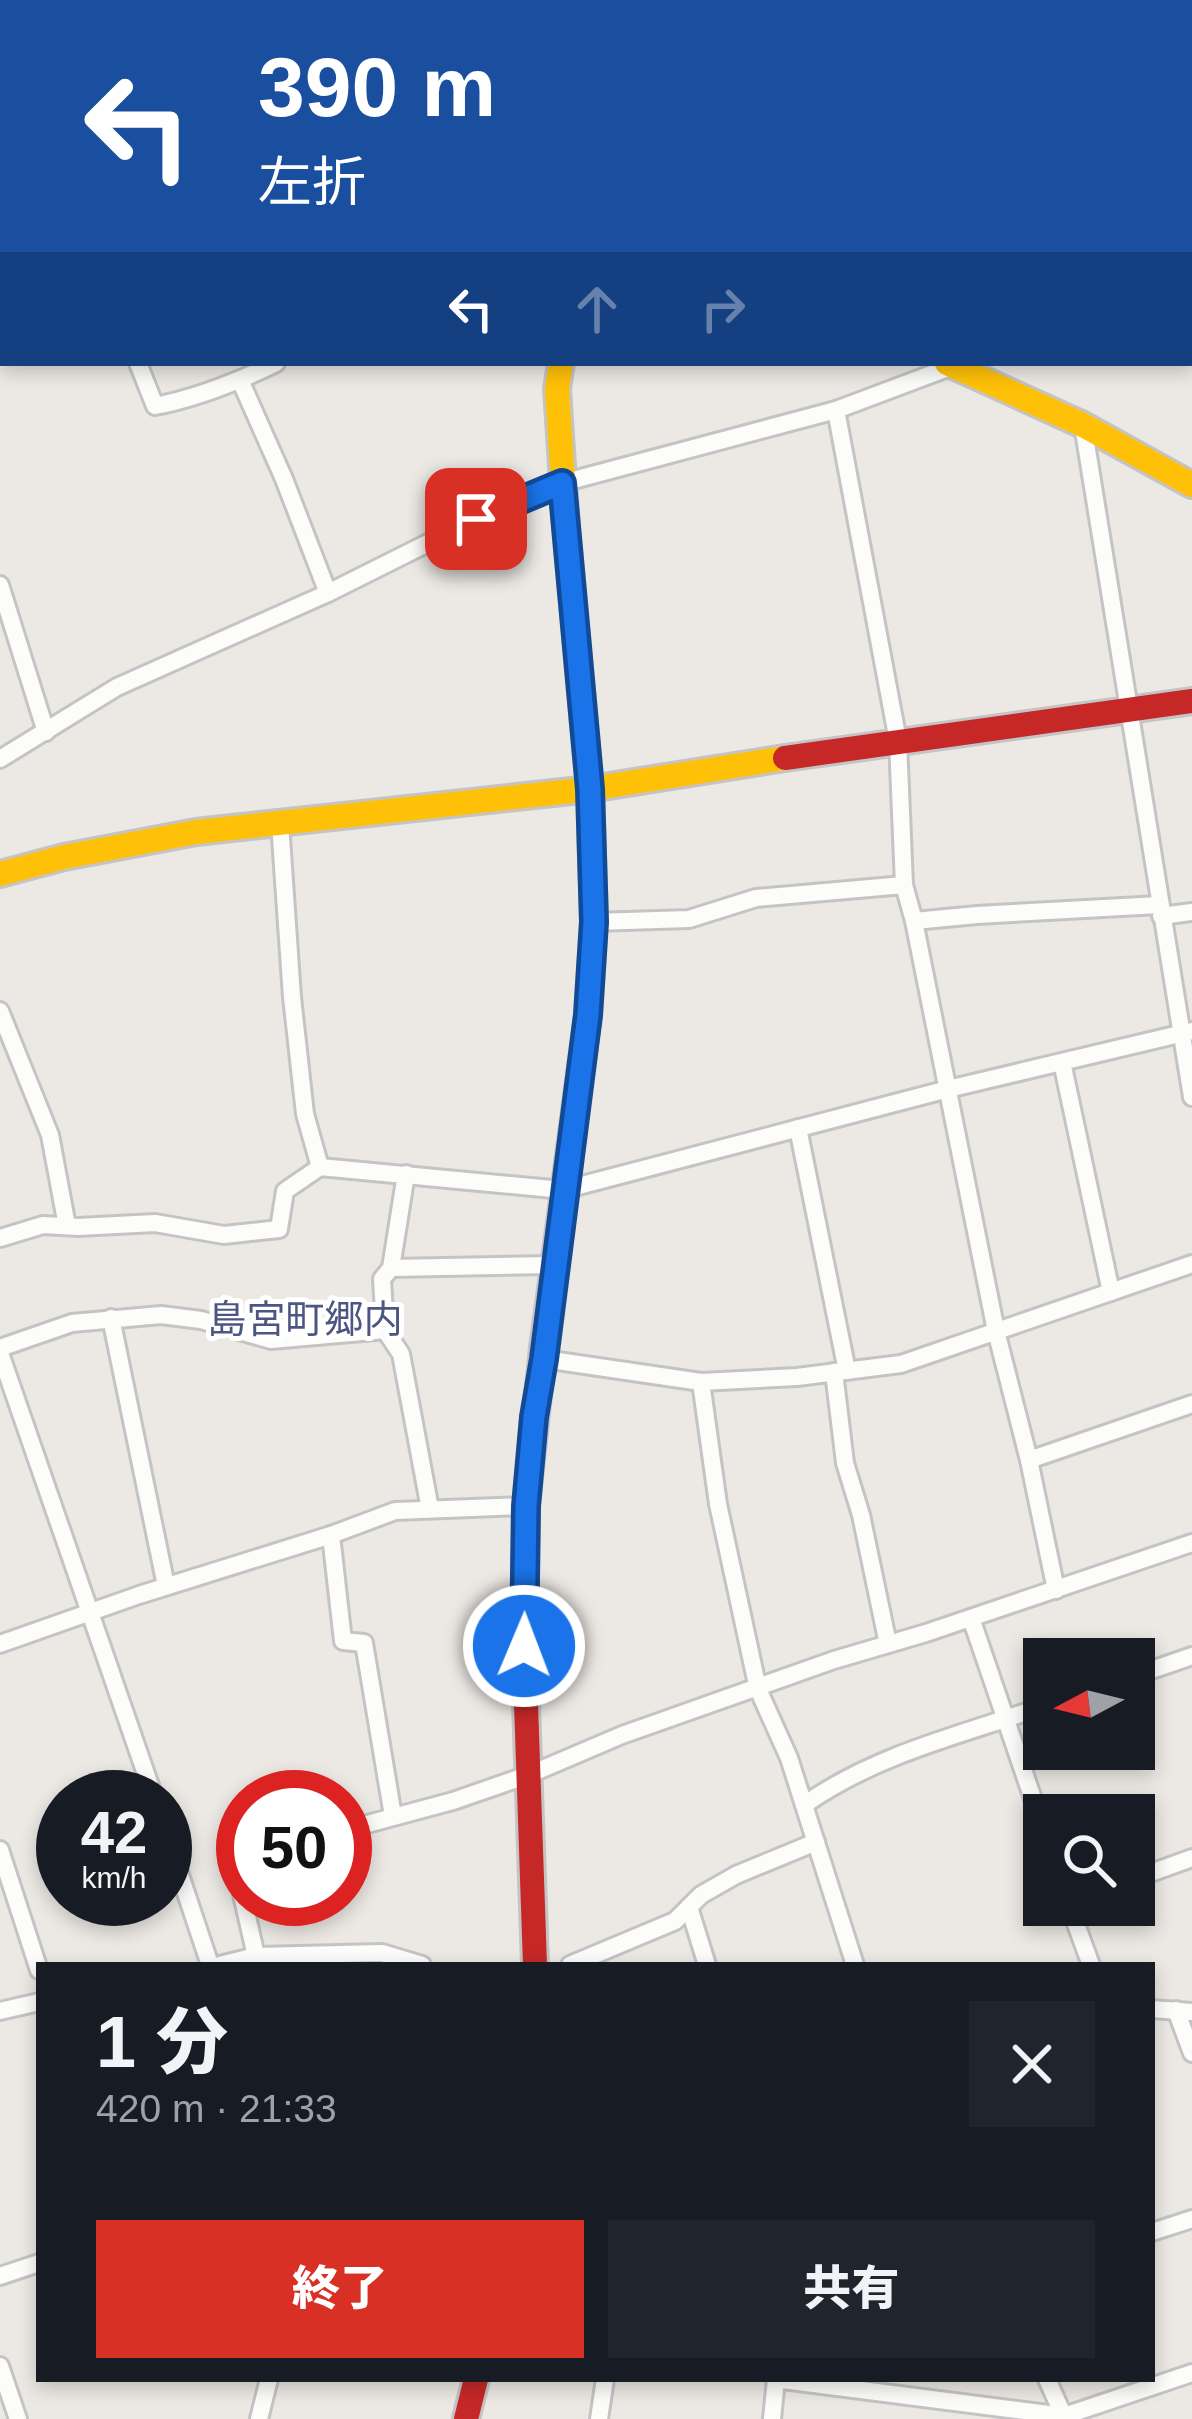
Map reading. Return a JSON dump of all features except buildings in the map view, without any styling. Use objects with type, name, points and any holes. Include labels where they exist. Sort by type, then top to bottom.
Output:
[{"type":"main road","points":[[535,1962],[524,1646],[526,1506],[588,1015],[594,922],[590,789],[562,483],[560,366]]},
{"type":"main road","points":[[954,366],[1083,425],[1192,484]]},
{"type":"main road","points":[[0,874],[196,832],[590,789],[1192,701]]},
{"type":"main road","points":[[466,2419],[475,2382]]},
{"type":"street","points":[[139,366],[154,406],[181,401],[270,366]]},
{"type":"street","points":[[0,759],[117,687],[562,483],[836,410],[945,366]]},
{"type":"street","points":[[240,380],[328,593]]},
{"type":"street","points":[[836,410],[898,741],[904,885],[996,1331],[1056,1590]]},
{"type":"street","points":[[1083,425],[1160,910],[1186,1032],[1192,1097]]},
{"type":"street","points":[[0,585],[46,732]]},
{"type":"street","points":[[280,824],[305,1114],[320,1167]]},
{"type":"street","points":[[594,922],[689,919],[756,898],[904,885]]},
{"type":"street","points":[[914,922],[977,915],[1192,912]]},
{"type":"street","points":[[0,1011],[50,1135],[67,1226]]},
{"type":"street","points":[[0,1238],[43,1225],[155,1222],[224,1235],[280,1229],[285,1191],[320,1167],[563,1190],[1186,1032]]},
{"type":"street","points":[[1062,1062],[1112,1292]]},
{"type":"street","points":[[798,1129],[840,1372],[845,1463],[888,1644]]},
{"type":"street","points":[[406,1174],[391,1268],[382,1279],[385,1330],[400,1354],[430,1510]]},
{"type":"street","points":[[544,1359],[701,1382],[797,1377],[901,1364],[1192,1264]]},
{"type":"street","points":[[391,1268],[555,1265]]},
{"type":"street","points":[[144,1770],[0,1350],[71,1323],[111,1318],[201,1320],[271,1340],[385,1330]]},
{"type":"street","points":[[111,1318],[166,1586]]},
{"type":"street","points":[[701,1382],[718,1504],[758,1689],[789,1758],[854,1962]]},
{"type":"street","points":[[1029,1460],[1192,1404]]},
{"type":"street","points":[[0,1644],[395,1511],[526,1506]]},
{"type":"street","points":[[331,1535],[343,1641],[364,1643],[394,1816]]},
{"type":"street","points":[[372,1822],[453,1802],[622,1735],[835,1660],[1192,1544]]},
{"type":"street","points":[[971,1618],[1031,1794]]},
{"type":"street","points":[[1155,1669],[1192,1656]]},
{"type":"street","points":[[804,1805],[837,1782],[914,1748],[1023,1714]]},
{"type":"street","points":[[577,1962],[675,1921],[701,1895],[736,1875],[816,1842]]},
{"type":"street","points":[[0,1850],[36,1962]]},
{"type":"street","points":[[1155,1871],[1192,1858]]},
{"type":"street","points":[[689,1907],[706,1962]]},
{"type":"street","points":[[192,1911],[209,1962]]},
{"type":"street","points":[[249,1926],[256,1956]]},
{"type":"street","points":[[1077,1926],[1090,1962]]},
{"type":"street","points":[[232,1962],[256,1956],[382,1953],[412,1962]]},
{"type":"street","points":[[0,2011],[36,2003]]},
{"type":"street","points":[[1184,2011],[1192,2053]]},
{"type":"street","points":[[1155,2231],[1192,2219]]},
{"type":"street","points":[[0,2276],[36,2264]]},
{"type":"street","points":[[0,2366],[18,2419]]},
{"type":"street","points":[[792,2382],[948,2411],[1065,2418],[1192,2374]]},
{"type":"street","points":[[259,2419],[268,2382]]},
{"type":"street","points":[[599,2419],[605,2382]]},
{"type":"street","points":[[772,2419],[776,2382]]},
{"type":"street","points":[[1048,2382],[1065,2418]]},
{"type":"traffic: fast","points":[[543,1348],[588,1015],[594,922],[590,789],[566,527]]},
{"type":"traffic: slow","points":[[561,366],[557,389],[566,527]]},
{"type":"traffic: slow","points":[[954,366],[1083,425],[1192,485]]},
{"type":"traffic: slow","points":[[0,874],[196,832],[590,789],[785,758]]},
{"type":"traffic: jam","points":[[785,758],[1192,701]]},
{"type":"traffic: jam","points":[[535,1962],[524,1646],[526,1506],[543,1348]]},
{"type":"traffic: jam","points":[[466,2419],[475,2382]]},
{"type":"district","name":"島宮町郷内","points":[[305,1319]]},
{"type":"route","points":[[476,519],[562,483],[595,879],[588,1015],[534,1417],[526,1506],[524,1646]]}]
